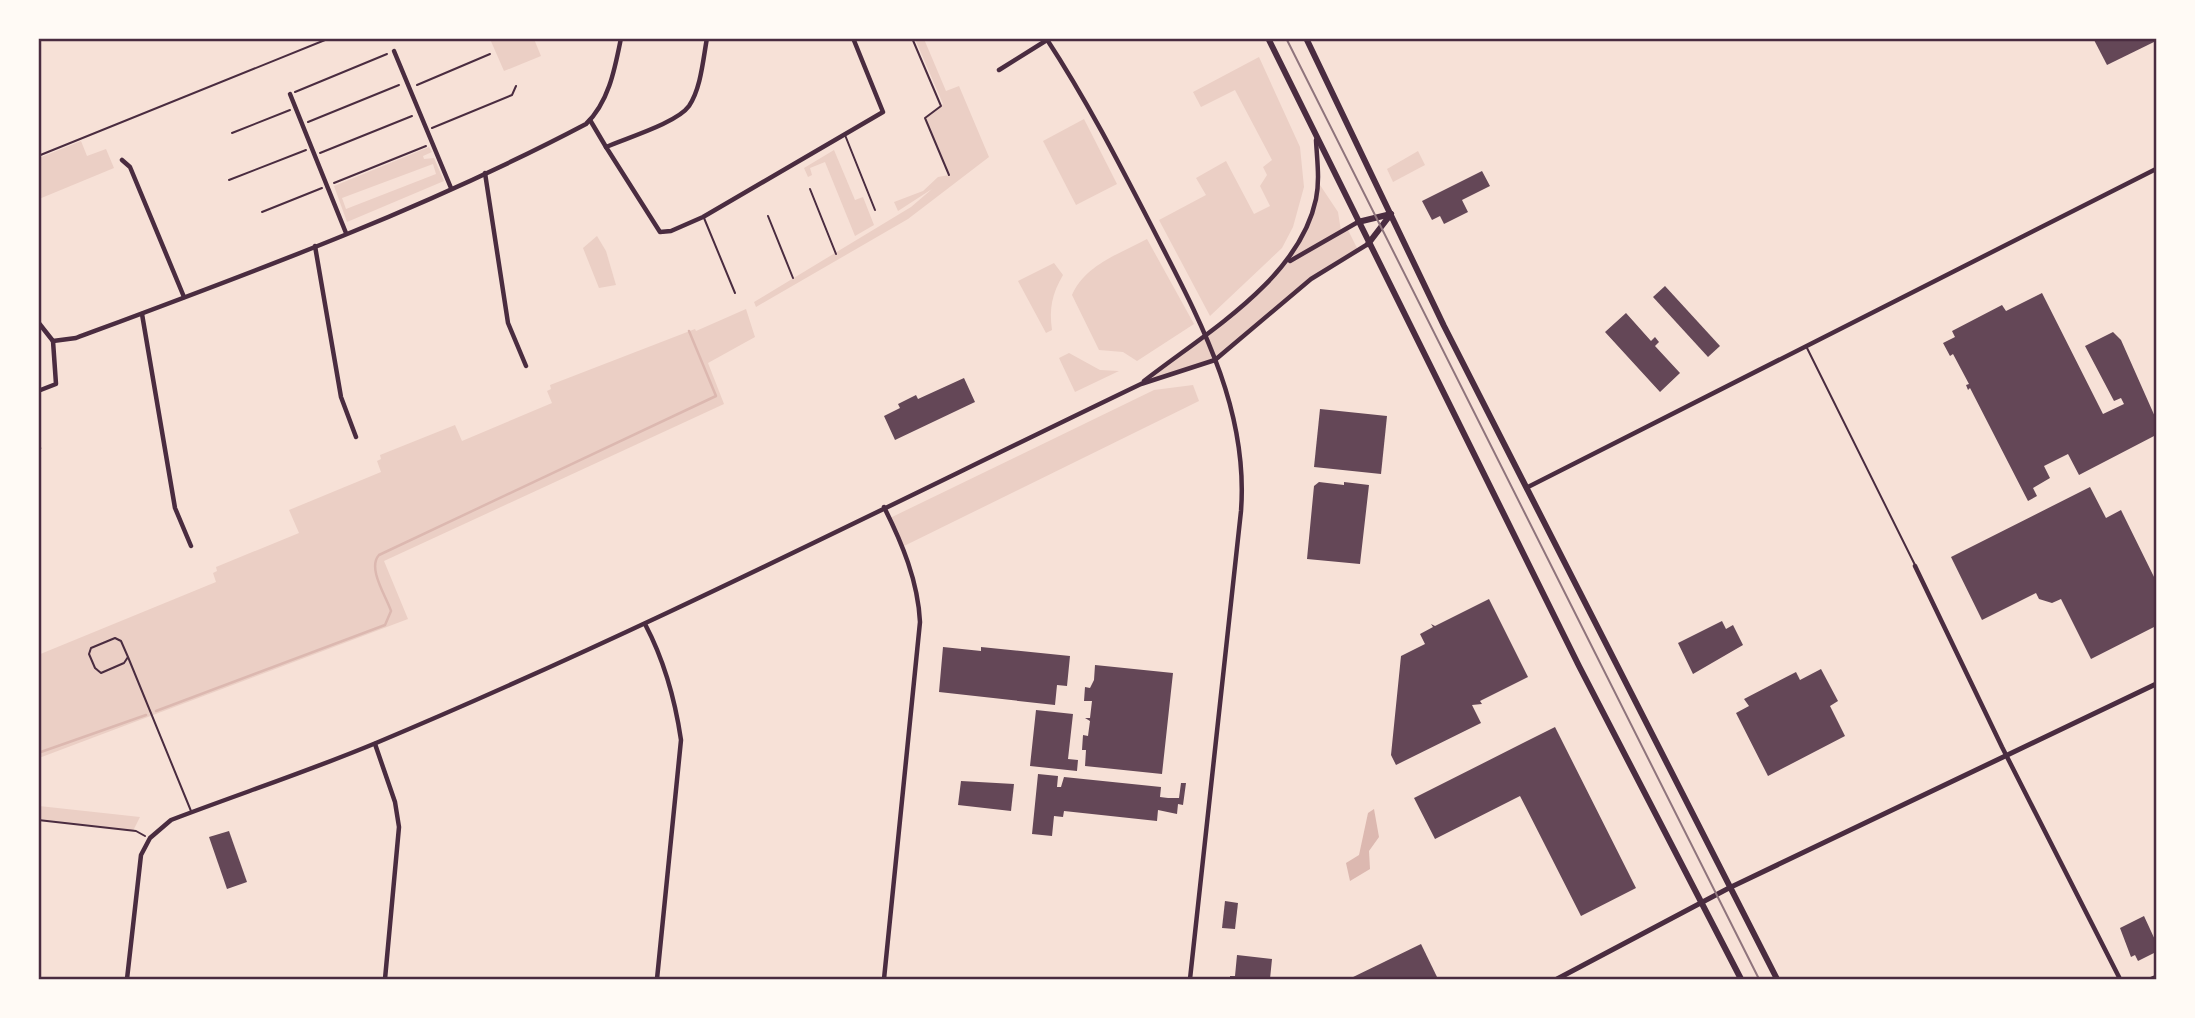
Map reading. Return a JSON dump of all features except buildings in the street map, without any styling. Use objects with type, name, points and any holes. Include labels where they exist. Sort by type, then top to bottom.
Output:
[{"type":"main road","points":[[1268,38],[1368,244],[1741,979]]},
{"type":"main road","points":[[1306,38],[1528,488],[1777,979]]},
{"type":"main road","points":[[1358,222],[1391,214]]},
{"type":"main road","points":[[1368,244],[1391,214]]},
{"type":"street","points":[[52,341],[76,338],[315,246],[485,173],[590,120],[614,72],[621,38]]},
{"type":"street","points":[[606,147],[677,117],[688,108],[694,95],[707,38]]},
{"type":"street","points":[[590,120],[660,232],[704,217],[883,112],[853,38]]},
{"type":"street","points":[[999,71],[1047,39],[1092,109],[1208,336],[1238,429],[1244,477],[1190,979]]},
{"type":"street","points":[[394,51],[450,188]]},
{"type":"street","points":[[290,94],[346,233]]},
{"type":"street","points":[[1141,384],[1208,336],[1286,263],[1299,245],[1312,216],[1318,182],[1316,140]]},
{"type":"street","points":[[122,160],[130,167],[184,297]]},
{"type":"street","points":[[1528,488],[2157,169]]},
{"type":"street","points":[[485,173],[509,323],[526,366]]},
{"type":"street","points":[[1286,263],[1358,222]]},
{"type":"street","points":[[127,979],[139,864],[150,838],[171,820],[375,744],[645,624],[1141,384],[1215,360],[1311,279],[1368,244]]},
{"type":"street","points":[[315,246],[341,397],[356,437]]},
{"type":"street","points":[[142,314],[175,508],[191,546]]},
{"type":"street","points":[[38,322],[52,341],[56,384],[38,391]]},
{"type":"street","points":[[884,507],[914,582],[919,599],[920,622],[884,979]]},
{"type":"street","points":[[1915,566],[2007,757],[2120,979]]},
{"type":"street","points":[[645,624],[662,661],[676,704],[681,740],[657,979]]},
{"type":"street","points":[[1557,979],[1729,888],[2157,684]]},
{"type":"street","points":[[375,744],[395,802],[400,827],[386,979]]},
{"type":"street","points":[[2151,979],[2157,976]]},
{"type":"lane","points":[[844,135],[875,210]]},
{"type":"lane","points":[[704,217],[735,293]]},
{"type":"lane","points":[[1806,347],[1915,566]]},
{"type":"lane","points":[[128,657],[124,663],[101,673],[95,668],[89,654],[92,648],[116,638],[121,641],[128,657],[191,812]]},
{"type":"path","points":[[38,156],[330,38]]},
{"type":"path","points":[[912,38],[941,106],[925,118],[949,175]]},
{"type":"path","points":[[290,94],[394,51]]},
{"type":"path","points":[[410,88],[490,54]]},
{"type":"path","points":[[303,124],[407,82]]},
{"type":"path","points":[[427,130],[512,94],[516,86]]},
{"type":"path","points":[[232,133],[296,108]]},
{"type":"path","points":[[315,155],[420,113]]},
{"type":"path","points":[[262,212],[432,144]]},
{"type":"path","points":[[229,180],[312,148]]},
{"type":"path","points":[[810,189],[836,254]]},
{"type":"path","points":[[768,216],[793,278]]},
{"type":"path","points":[[38,820],[136,831],[150,838]]},
{"type":"shaded area","points":[[490,39],[534,39],[541,56],[504,71]]},
{"type":"shaded area","points":[[915,39],[924,39],[946,91],[959,86],[989,157],[908,219],[756,307],[754,302],[911,207],[932,189],[898,211],[894,202],[923,191],[938,177],[949,175],[925,118],[943,104]]},
{"type":"shaded area","points":[[1259,57],[1300,147],[1304,187],[1293,227],[1282,248],[1210,316],[1159,220],[1206,195],[1196,178],[1226,161],[1254,214],[1270,206],[1260,186],[1267,175],[1263,167],[1272,160],[1235,90],[1201,107],[1193,92]]},
{"type":"shaded area","points":[[1084,119],[1117,184],[1076,205],[1043,141]]},
{"type":"shaded area","points":[[81,141],[87,156],[106,149],[114,168],[39,199],[39,158]]},
{"type":"shaded area","points":[[429,147],[432,152],[423,156],[424,159],[434,158],[444,181],[347,222],[334,186]],"holes":[[[433,164],[436,174],[346,209],[342,198]]]},
{"type":"shaded area","points":[[834,150],[855,200],[863,197],[874,225],[855,236],[825,162],[810,168],[812,175],[808,177],[804,168]]},
{"type":"shaded area","points":[[1418,151],[1425,165],[1393,182],[1387,169]]},
{"type":"shaded area","points":[[1318,182],[1338,212],[1341,231],[1347,228],[1358,250],[1311,279],[1235,345],[1202,366],[1141,384],[1208,336],[1286,263],[1312,216]]},
{"type":"shaded area","points":[[597,236],[606,251],[616,285],[599,288],[583,248]]},
{"type":"shaded area","points":[[1147,239],[1194,324],[1137,361],[1123,352],[1099,350],[1072,295],[1094,268]]},
{"type":"shaded area","points":[[1054,263],[1063,275],[1052,301],[1052,330],[1046,333],[1018,281]]},
{"type":"shaded area","points":[[746,309],[755,337],[708,363],[724,404],[384,561],[408,619],[39,758],[38,655],[216,582],[213,573],[217,571],[216,567],[299,533],[289,510],[381,472],[377,461],[381,459],[380,455],[455,425],[462,441],[552,403],[547,391],[551,389],[550,385],[695,329],[696,331]]},
{"type":"shaded area","points":[[1069,353],[1100,370],[1119,371],[1075,392],[1059,358]]},
{"type":"shaded area","points":[[1193,385],[1199,401],[902,547],[890,518],[1154,390]]},
{"type":"shaded area","points":[[39,806],[140,817],[133,831],[39,820]]},
{"type":"shaded area","points":[[1374,809],[1379,837],[1369,851],[1370,869],[1350,881],[1346,863],[1359,855],[1368,813]]},
{"type":"waterway","points":[[156,711],[385,625],[391,611],[376,574],[379,555],[716,396],[689,331]]},
{"type":"waterway","points":[[38,753],[146,715]]},
{"type":"tram line","points":[[1286,38],[1759,979]]}]
